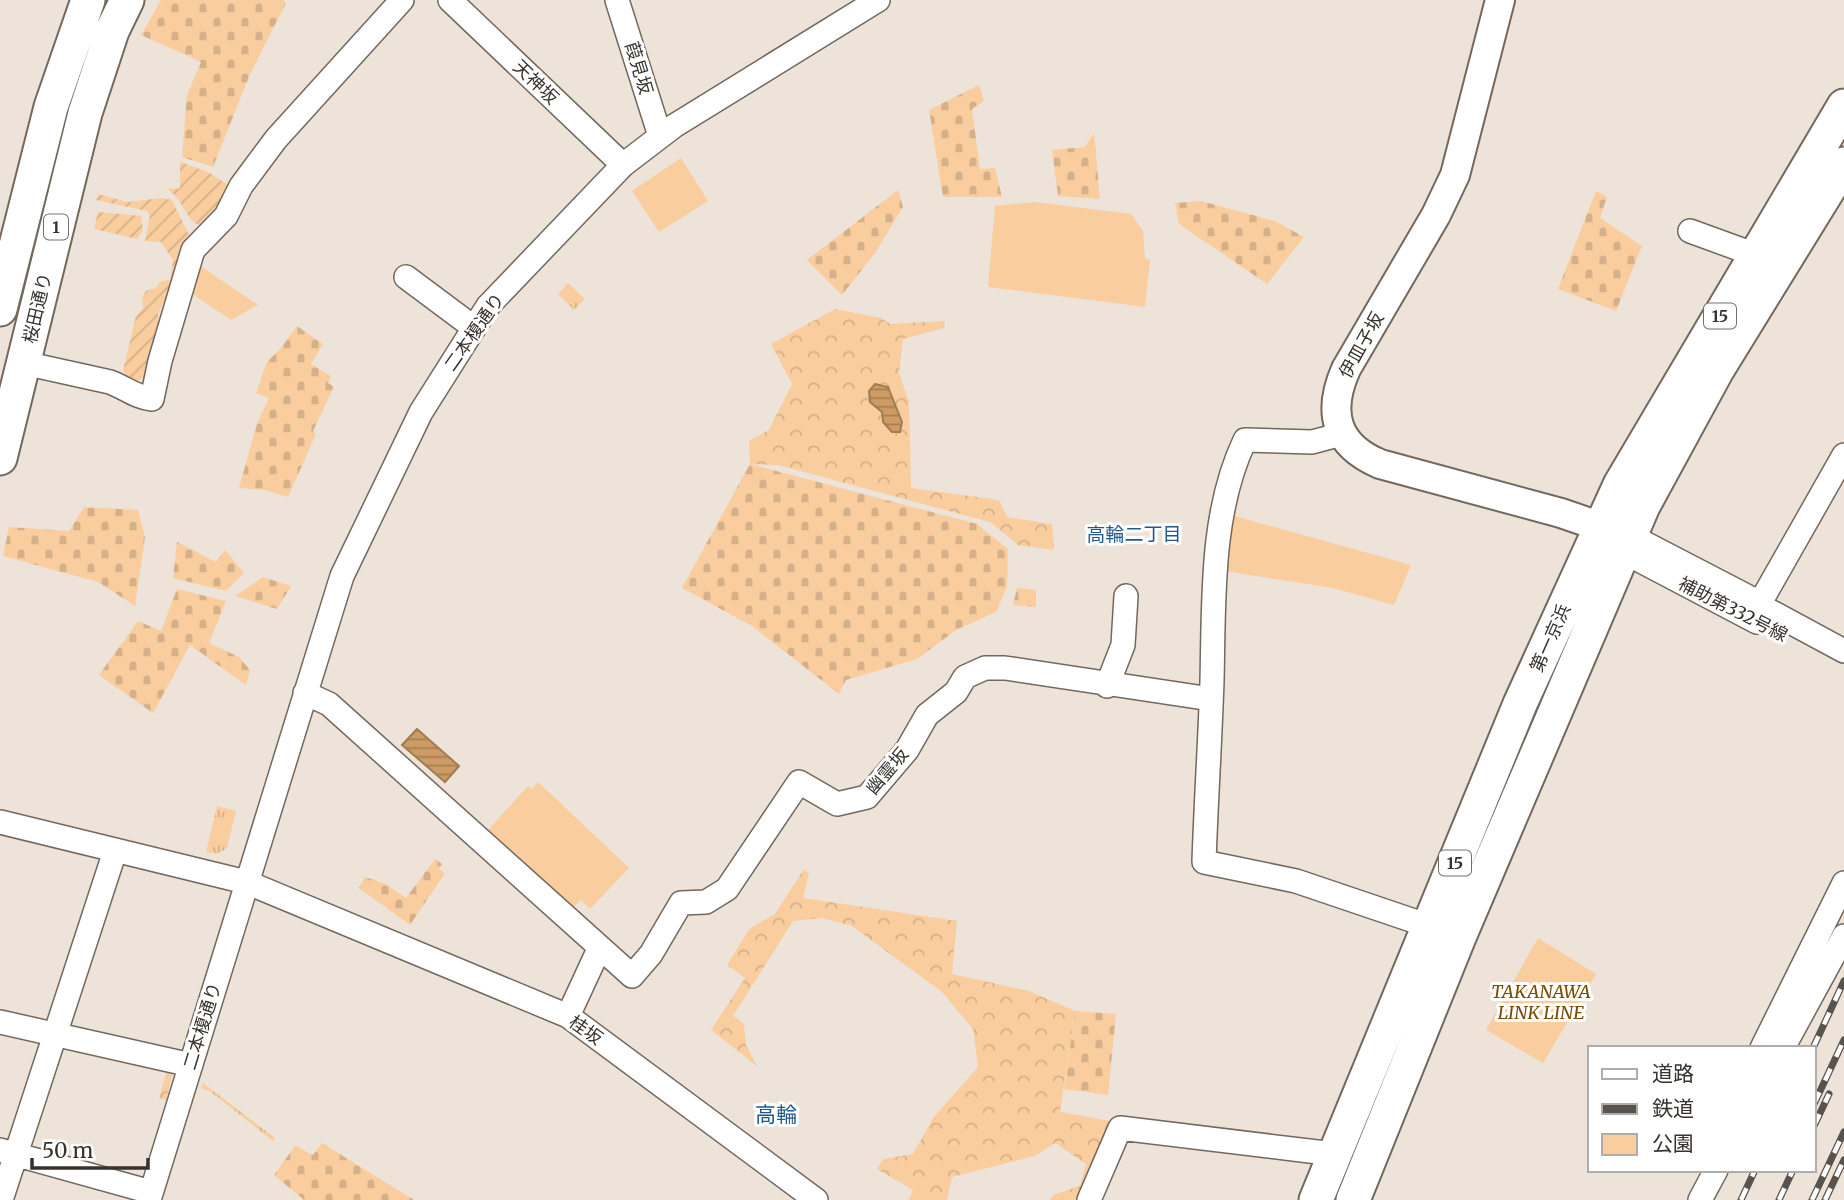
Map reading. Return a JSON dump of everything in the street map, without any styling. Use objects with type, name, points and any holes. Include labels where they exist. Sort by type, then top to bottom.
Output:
[{"type":"highway","name":"桜田通り","points":[[0,311],[51,107],[88,0]]},
{"type":"highway","name":"桜田通り","points":[[0,458],[94,81],[127,0]]},
{"type":"highway","name":"第一京浜","points":[[1353,1200],[1617,538],[1620,485],[1844,106]]},
{"type":"highway","name":"第一京浜","points":[[1316,1200],[1520,704],[1717,370],[1844,164]]},
{"type":"highway","points":[[0,311],[34,321]]},
{"type":"main road","name":"伊皿子坂","points":[[1342,434],[1335,403],[1339,383],[1436,215],[1455,175],[1500,0]]},
{"type":"main road","points":[[1342,434],[1359,453],[1387,467],[1561,513],[1617,538]]},
{"type":"street","points":[[24,363],[110,382],[124,387],[134,397],[152,399],[160,361],[193,250],[226,216],[241,186],[276,139],[402,0]]},
{"type":"street","name":"天神坂","points":[[450,0],[623,165]]},
{"type":"street","name":"葭見坂","points":[[617,0],[660,135]]},
{"type":"street","name":"二本榎通り","points":[[150,1196],[342,576],[401,448],[473,327],[488,306],[623,165],[660,135],[878,0]]},
{"type":"street","points":[[1690,232],[1756,255]]},
{"type":"street","points":[[407,277],[473,327]]},
{"type":"street","points":[[1342,434],[1312,442],[1245,440],[1235,460],[1222,515],[1215,572],[1204,862],[1296,881],[1429,926]]},
{"type":"street","points":[[1617,538],[1760,603],[1844,455]]},
{"type":"street","name":"補助第332号線","points":[[1617,538],[1844,649]]},
{"type":"street","name":"補助第332号線","points":[[1617,538],[1844,667]]},
{"type":"street","points":[[1107,686],[1123,645],[1126,596]]},
{"type":"street","name":"幽霊坂","points":[[599,949],[632,976],[651,954],[681,903],[706,902],[727,889],[799,782],[837,804],[867,797],[907,750],[927,715],[956,692],[965,677],[985,668],[1005,668],[1107,686],[1211,699]]},
{"type":"street","points":[[305,693],[329,704],[599,949],[568,1016]]},
{"type":"street","points":[[0,822],[246,882]]},
{"type":"street","points":[[1,1200],[9,1153],[55,1033],[115,851]]},
{"type":"street","name":"桂坂","points":[[246,882],[568,1016],[816,1200]]},
{"type":"street","points":[[1763,1046],[1844,883]]},
{"type":"street","points":[[1784,1046],[1844,936]]},
{"type":"street","points":[[0,1022],[191,1065]]},
{"type":"street","points":[[1089,1200],[1120,1128],[1334,1154]]},
{"type":"street","points":[[9,1153],[150,1196]]},
{"type":"street","points":[[1684,1200],[1697,1172]]},
{"type":"street","points":[[1700,1200],[1715,1172]]},
{"type":"green space","points":[[106,0],[112,0],[21,306],[17,305],[79,67]]},
{"type":"green space","points":[[161,0],[283,0],[286,3],[250,74],[213,167],[182,157],[187,95],[201,62],[141,35]]},
{"type":"green space","points":[[979,85],[984,101],[972,109],[980,169],[995,168],[1002,197],[943,197],[929,110]]},
{"type":"green space","points":[[1094,133],[1100,199],[1058,196],[1052,150],[1085,147]]},
{"type":"green space","points":[[681,158],[708,201],[659,232],[632,191]]},
{"type":"green space","points":[[180,162],[208,172],[230,186],[218,206],[199,225],[167,189],[180,188]]},
{"type":"green space","points":[[898,190],[903,207],[875,253],[842,295],[807,260]]},
{"type":"green space","points":[[1596,191],[1607,197],[1600,218],[1642,246],[1616,311],[1558,289]]},
{"type":"green space","points":[[98,194],[127,202],[162,198],[172,200],[189,235],[179,248],[171,290],[158,313],[159,330],[147,375],[138,381],[128,378],[123,371],[136,316],[143,308],[142,298],[146,291],[157,287],[161,281],[170,280],[173,260],[161,242],[145,241],[150,215],[147,211],[96,200]]},
{"type":"green space","points":[[1201,201],[1275,221],[1304,237],[1267,284],[1179,224],[1175,203]]},
{"type":"green space","points":[[1035,202],[1131,214],[1143,231],[1145,258],[1150,260],[1145,307],[988,287],[995,206]]},
{"type":"green space","points":[[98,212],[141,216],[143,230],[137,239],[94,229]]},
{"type":"green space","points":[[196,263],[258,305],[231,320],[189,292]]},
{"type":"green space","points":[[568,283],[585,299],[574,310],[558,294]]},
{"type":"green space","points":[[835,309],[881,318],[890,324],[945,321],[944,328],[903,339],[899,373],[909,402],[911,488],[999,500],[1007,517],[1052,524],[1054,550],[1018,545],[990,522],[778,465],[750,464],[749,441],[769,430],[792,384],[771,344]]},
{"type":"green space","points":[[297,326],[323,344],[311,364],[331,376],[328,383],[334,387],[313,431],[316,434],[288,497],[265,490],[239,488],[257,424],[269,398],[256,393],[267,362]]},
{"type":"green space","points":[[750,464],[977,524],[1008,549],[1007,587],[996,612],[956,630],[917,659],[846,680],[839,694],[752,626],[682,588]]},
{"type":"green space","points":[[84,507],[138,510],[145,537],[135,606],[98,582],[3,556],[9,527],[69,531]]},
{"type":"green space","points":[[1231,515],[1411,565],[1394,605],[1333,588],[1224,571]]},
{"type":"green space","points":[[177,542],[216,562],[225,550],[244,573],[226,591],[173,578]]},
{"type":"green space","points":[[263,577],[291,586],[277,609],[235,596]]},
{"type":"green space","points":[[1017,588],[1036,590],[1036,607],[1013,605]]},
{"type":"green space","points":[[177,589],[226,601],[209,643],[239,657],[250,670],[246,685],[190,645],[153,713],[99,675],[138,621],[161,631]]},
{"type":"green space","points":[[538,782],[629,868],[590,909],[581,900],[570,910],[487,831],[528,786],[532,789]]},
{"type":"green space","points":[[217,806],[236,811],[227,848],[217,854],[206,852]]},
{"type":"green space","points":[[435,859],[442,864],[439,869],[445,873],[410,925],[359,888],[365,877],[386,884],[406,898]]},
{"type":"green space","points":[[804,869],[809,873],[803,898],[957,921],[952,974],[1029,991],[1075,1011],[1060,1112],[1116,1122],[1082,1200],[1050,1200],[1053,1195],[1080,1186],[1086,1164],[1055,1143],[1035,1156],[952,1177],[947,1200],[909,1200],[913,1190],[877,1169],[883,1159],[913,1154],[933,1118],[978,1067],[973,1029],[942,992],[852,926],[822,918],[793,921],[733,1016],[744,1024],[746,1045],[757,1066],[711,1030],[745,978],[727,965],[750,928],[775,914]]},
{"type":"green space","name":"TAKANAWA LINK LINE","points":[[1538,938],[1596,974],[1543,1063],[1486,1030]]},
{"type":"green space","points":[[1075,1011],[1116,1014],[1108,1095],[1064,1089]]},
{"type":"green space","points":[[167,1070],[173,1071],[166,1100],[159,1099]]},
{"type":"green space","points":[[203,1083],[275,1138],[273,1141],[211,1092],[201,1088]]},
{"type":"green space","points":[[322,1143],[414,1200],[304,1200],[274,1175],[295,1146],[313,1155]]},
{"type":"shaded area","points":[[875,384],[888,387],[902,422],[900,432],[892,432],[883,422],[882,412],[870,402],[869,391]]},
{"type":"shaded area","points":[[417,729],[459,766],[445,782],[402,745]]},
{"type":"railway","points":[[1814,1046],[1844,981]]},
{"type":"railway","points":[[1816,1100],[1844,1040]]},
{"type":"railway","points":[[1816,1122],[1829,1094]]},
{"type":"railway","points":[[1812,1200],[1844,1132]]},
{"type":"railway","points":[[1825,1200],[1844,1160]]},
{"type":"railway","points":[[1741,1200],[1754,1172]]},
{"type":"railway","points":[[1779,1200],[1792,1172]]},
{"type":"district","name":"高輪二丁目","points":[[1134,534]]},
{"type":"district","name":"高輪","points":[[776,1114]]}]
